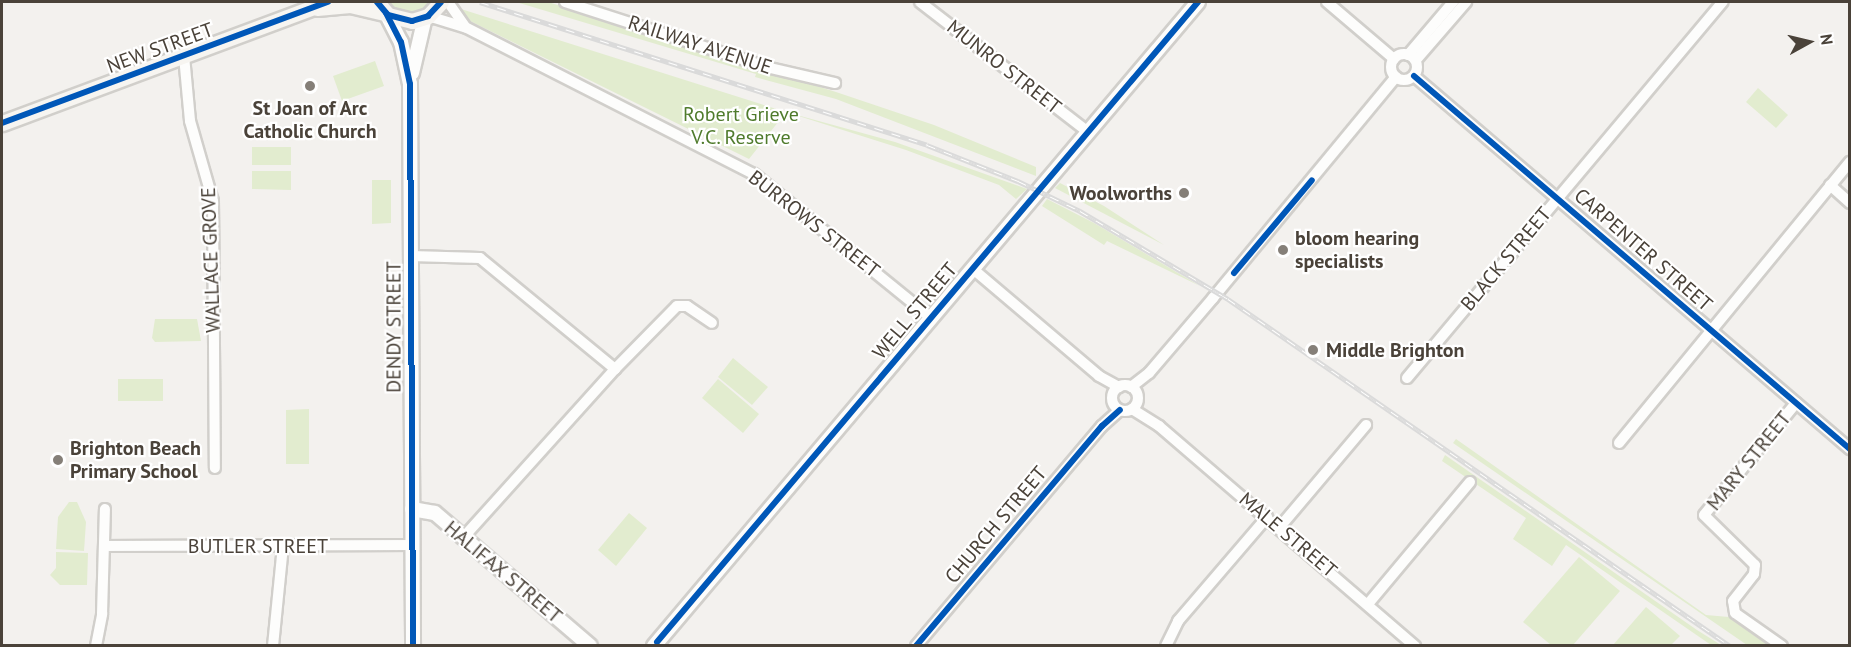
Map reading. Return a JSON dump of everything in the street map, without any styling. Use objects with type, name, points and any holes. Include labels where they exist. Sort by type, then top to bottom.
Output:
[{"type":"main road","points":[[426,17],[441,2]]},
{"type":"main road","name":"NEW STREET","points":[[2,123],[323,5],[383,9],[408,21],[426,17]]},
{"type":"street","name":"BURROWS STREET","points":[[448,2],[465,27]]},
{"type":"street","name":"RAILWAY AVENUE","points":[[565,2],[766,67],[835,84]]},
{"type":"street","name":"MUNRO STREET","points":[[920,2],[1088,132]]},
{"type":"street","name":"WELL STREET","points":[[654,644],[1198,2]]},
{"type":"street","points":[[1328,2],[1394,59],[1412,57],[1466,2]]},
{"type":"street","points":[[1394,59],[1392,70],[1395,77],[1403,81],[1414,76],[1412,57],[1453,2]]},
{"type":"street","name":"BLACK STREET","points":[[1407,378],[1722,2]]},
{"type":"street","name":"DENDY STREET","points":[[383,9],[401,42],[410,84],[413,645]]},
{"type":"street","name":"BURROWS STREET","points":[[426,17],[465,27],[754,174],[931,318]]},
{"type":"street","name":"DENDY STREET","points":[[410,84],[426,17]]},
{"type":"street","name":"WALLACE GROVE","points":[[184,57],[192,129],[213,201],[215,468]]},
{"type":"street","name":"CARPENTER STREET","points":[[1414,76],[1850,449]]},
{"type":"street","points":[[1135,398],[1149,373],[1395,77]]},
{"type":"street","points":[[1618,443],[1850,162]]},
{"type":"street","points":[[1830,185],[1850,203]]},
{"type":"street","points":[[411,256],[480,258],[615,369]]},
{"type":"street","points":[[973,268],[1099,376],[1116,399]]},
{"type":"street","points":[[463,538],[615,369],[677,306],[687,306],[712,323]]},
{"type":"street","points":[[1116,399],[1135,398]]},
{"type":"street","points":[[1116,399],[1135,398]]},
{"type":"street","name":"MALE STREET","points":[[1135,398],[1159,426],[1415,645]]},
{"type":"street","name":"CHURCH STREET","points":[[916,645],[1102,426],[1116,399]]},
{"type":"street","name":"MARY STREET","points":[[1782,645],[1739,617],[1733,609],[1734,597],[1756,570],[1754,562],[1706,519],[1705,511],[1796,403]]},
{"type":"street","points":[[1280,528],[1366,425]]},
{"type":"street","points":[[1368,604],[1470,482]]},
{"type":"street","points":[[96,645],[101,626],[105,509]]},
{"type":"street","name":"HALIFAX STREET","points":[[412,509],[435,513],[590,645]]},
{"type":"street","points":[[1166,645],[1178,621],[1267,517]]},
{"type":"street","name":"BUTLER STREET","points":[[104,546],[412,545]]},
{"type":"street","points":[[273,645],[283,546]]},
{"type":"green space","points":[[382,2],[434,2],[423,12],[401,15]]},
{"type":"green space","points":[[516,2],[548,2],[836,92],[934,125],[1036,167],[1036,176],[836,99],[755,77],[756,74]]},
{"type":"green space","name":"Robert Grieve V.C. Reserve","points":[[461,9],[786,112],[749,159],[468,20],[460,15]]},
{"type":"green space","points":[[375,61],[384,86],[342,101],[333,76]]},
{"type":"green space","points":[[1758,88],[1788,115],[1776,128],[1746,102]]},
{"type":"green space","points":[[786,112],[895,142],[1027,189],[1016,199],[999,185],[906,150]]},
{"type":"green space","points":[[252,147],[291,147],[291,165],[252,165]]},
{"type":"green space","points":[[252,171],[291,171],[291,190],[252,189]]},
{"type":"green space","points":[[372,180],[391,180],[391,223],[372,224]]},
{"type":"green space","points":[[1060,183],[1104,206],[1164,245],[1055,188]]},
{"type":"green space","points":[[1047,199],[1094,223],[1200,286],[1107,241],[1104,245],[1042,206]]},
{"type":"green space","points":[[155,319],[197,319],[201,341],[155,342],[152,338]]},
{"type":"green space","points":[[733,358],[768,387],[752,405],[718,377]]},
{"type":"green space","points":[[118,379],[163,379],[163,401],[118,401]]},
{"type":"green space","points":[[718,379],[759,414],[743,433],[702,398]]},
{"type":"green space","points":[[309,409],[309,464],[286,464],[286,410]]},
{"type":"green space","points":[[1456,439],[1706,615],[1729,617],[1773,645],[1747,645],[1453,443]]},
{"type":"green space","points":[[1445,455],[1721,645],[1711,645],[1566,545],[1552,566],[1513,539],[1526,518],[1442,461]]},
{"type":"green space","points":[[69,502],[77,502],[86,522],[84,551],[56,549],[58,517]]},
{"type":"green space","points":[[629,513],[647,528],[616,566],[598,550]]},
{"type":"green space","points":[[56,552],[88,553],[87,585],[60,585],[50,575],[56,568]]},
{"type":"green space","points":[[1579,557],[1620,591],[1573,645],[1551,645],[1523,622]]},
{"type":"green space","points":[[1646,607],[1680,636],[1671,645],[1613,645]]},
{"type":"railway","points":[[480,2],[927,145],[1018,181],[1080,211],[1228,299],[1730,646]]},
{"type":"cycle path","points":[[2,123],[328,2]]},
{"type":"cycle path","points":[[377,2],[388,15],[412,21],[428,16],[441,2]]},
{"type":"cycle path","points":[[657,642],[1198,2]]},
{"type":"cycle path","points":[[386,13],[401,42],[410,84],[413,646]]},
{"type":"cycle path","points":[[1414,76],[1850,449]]},
{"type":"cycle path","points":[[1234,273],[1312,180]]},
{"type":"cycle path","points":[[916,646],[1102,426],[1120,410]]},
{"type":"place","name":"St Joan of Arc Catholic Church","points":[[310,86]]},
{"type":"place","name":"Woolworths","points":[[1184,193]]},
{"type":"place","name":"bloom hearing specialists","points":[[1283,250]]},
{"type":"place","name":"Middle Brighton","points":[[1313,350]]},
{"type":"place","name":"Brighton Beach Primary School","points":[[58,460]]}]
